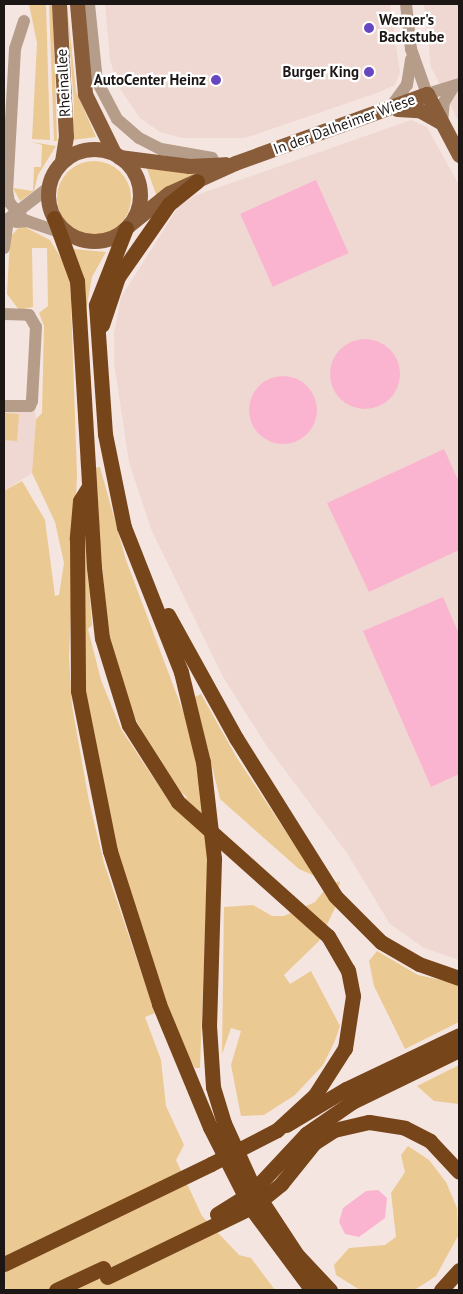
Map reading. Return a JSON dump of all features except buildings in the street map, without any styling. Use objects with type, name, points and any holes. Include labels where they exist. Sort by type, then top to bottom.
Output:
[{"type":"highway","points":[[99,361],[103,318],[118,277],[169,204],[197,182]]},
{"type":"highway","points":[[54,218],[67,235],[77,281],[95,592],[113,682],[140,745],[178,802],[319,926],[348,970],[353,1010],[345,1048],[315,1095],[277,1130]]},
{"type":"highway","points":[[128,227],[96,305],[105,434],[119,507],[181,672],[203,762],[214,858],[209,1025],[217,1104],[255,1191],[283,1246],[330,1290]]},
{"type":"highway","points":[[88,488],[80,501],[76,673],[98,805],[138,944],[181,1060],[234,1178],[312,1290]]},
{"type":"highway","points":[[119,507],[144,570],[211,695],[312,861],[349,913],[381,942],[419,964],[459,978]]},
{"type":"highway","points":[[4,1264],[277,1130],[346,1089],[459,1035]]},
{"type":"highway","points":[[56,1290],[227,1209],[261,1184],[325,1118],[459,1050]]},
{"type":"highway","points":[[79,1290],[254,1206],[281,1184],[314,1143],[346,1126],[369,1122],[405,1128],[430,1141],[459,1172]]},
{"type":"highway","points":[[441,1290],[459,1270]]},
{"type":"main road","name":"Rheinallee","points":[[60,4],[66,136],[62,162]]},
{"type":"main road","name":"Rheinallee","points":[[77,4],[85,94],[117,155]]},
{"type":"main road","points":[[427,94],[459,155]]},
{"type":"main road","name":"In der Dalheimer Wiese","points":[[128,227],[163,197],[240,161],[388,110],[427,94]]},
{"type":"main road","points":[[388,110],[418,110],[442,123]]},
{"type":"main road","points":[[54,218],[48,188],[62,162],[90,149],[117,155],[133,170],[140,189],[138,208],[128,227],[101,241],[67,235]]},
{"type":"main road","name":"In der Dalheimer Wiese","points":[[117,155],[199,167],[240,161]]},
{"type":"street","name":"Rheinallee","points":[[79,39],[84,4]]},
{"type":"street","points":[[89,4],[97,82],[120,122],[139,138],[172,153],[240,161]]},
{"type":"street","points":[[388,110],[410,78],[411,49],[406,4]]},
{"type":"street","points":[[24,21],[15,49],[7,190],[21,216],[67,235]]},
{"type":"street","points":[[411,49],[427,94]]},
{"type":"street","name":"In der Dalheimer Wiese","points":[[427,94],[457,85]]},
{"type":"street","name":"In der Dalheimer Wiese","points":[[442,123],[444,102],[457,85]]},
{"type":"street","points":[[4,248],[8,219],[21,216],[48,188]]},
{"type":"street","points":[[4,314],[28,315],[36,327],[32,401],[30,406],[4,406]]},
{"type":"shaded area","points":[[29,4],[46,4],[50,140],[32,139],[37,43]]},
{"type":"shaded area","points":[[49,4],[53,4],[57,141],[54,141]]},
{"type":"shaded area","points":[[67,4],[76,91],[96,137],[72,140],[74,107]]},
{"type":"shaded area","points":[[105,4],[390,4],[400,72],[395,85],[377,93],[245,138],[182,138],[160,132],[140,118],[118,86],[110,60]]},
{"type":"shaded area","points":[[424,4],[459,4],[459,122],[431,67]]},
{"type":"shaded area","points":[[411,120],[427,127],[459,185],[459,960],[424,948],[390,924],[347,853],[266,745],[223,677],[151,529],[129,462],[114,363],[114,333],[121,297],[179,206],[194,196]]},
{"type":"shaded area","points":[[32,142],[56,146],[38,175],[34,191],[20,201],[13,188],[33,191],[34,167],[41,167],[42,145]]},
{"type":"shaded area","points":[[87,161],[101,161],[115,167],[125,177],[131,191],[129,212],[115,229],[101,235],[87,235],[73,229],[63,219],[57,205],[57,191],[63,177],[73,167]]},
{"type":"shaded area","points":[[146,166],[205,171],[157,197]]},
{"type":"shaded area","points":[[316,180],[349,253],[273,287],[240,214]]},
{"type":"shaded area","points":[[21,225],[50,240],[70,273],[77,475],[69,657],[72,706],[89,801],[104,863],[155,1013],[145,1017],[161,1060],[166,1106],[184,1145],[176,1160],[202,1216],[239,1255],[251,1258],[275,1290],[6,1290],[4,1281],[4,491],[22,481],[45,520],[55,596],[59,595],[64,563],[55,522],[32,473],[36,419],[42,413],[44,326],[39,313],[48,306],[47,248],[32,248],[33,307],[19,310],[7,294],[10,237]]},
{"type":"shaded area","points":[[73,249],[106,252],[92,277],[85,316],[82,273]]},
{"type":"shaded area","points":[[365,339],[384,345],[394,355],[400,374],[394,393],[384,403],[365,409],[346,403],[336,393],[330,374],[336,355],[346,345]]},
{"type":"shaded area","points":[[283,376],[296,379],[307,386],[314,397],[317,410],[314,423],[307,434],[296,441],[283,444],[270,441],[259,434],[252,423],[249,410],[252,397],[259,386],[270,379]]},
{"type":"shaded area","points":[[4,410],[35,410],[36,419],[32,473],[4,491]]},
{"type":"shaded area","points":[[4,413],[19,414],[17,441],[4,440]]},
{"type":"shaded area","points":[[444,449],[459,482],[459,550],[369,592],[327,503]]},
{"type":"shaded area","points":[[100,467],[126,560],[190,730],[204,811],[208,849],[200,1068],[195,1068],[185,1051],[145,949],[105,821],[82,694],[84,523],[92,625],[88,629],[101,680],[121,729],[170,803],[177,807],[187,797],[176,788],[146,740],[122,691],[110,650],[93,468]]},
{"type":"shaded area","points":[[443,597],[459,634],[459,774],[431,787],[363,631]]},
{"type":"shaded area","points":[[201,694],[237,758],[315,876],[299,869],[220,799],[195,697]]},
{"type":"shaded area","points":[[340,881],[335,908],[319,941],[284,975],[290,984],[311,971],[340,1026],[334,1043],[323,1065],[295,1095],[264,1115],[241,1116],[231,1065],[241,1031],[231,1028],[222,1054],[224,907],[253,905],[272,916],[284,916],[315,902],[328,886]]},
{"type":"shaded area","points":[[377,951],[418,975],[459,984],[459,1022],[405,1049],[374,986],[369,961]]},
{"type":"shaded area","points":[[459,1065],[459,1104],[434,1101],[417,1086]]},
{"type":"shaded area","points":[[408,1146],[429,1160],[446,1182],[457,1208],[458,1236],[436,1276],[416,1289],[360,1290],[336,1275],[334,1265],[349,1248],[385,1245],[396,1237],[391,1193],[405,1172],[401,1155]]},
{"type":"shaded area","points":[[378,1190],[387,1198],[385,1218],[359,1237],[345,1234],[339,1222],[343,1208],[366,1191]]},
{"type":"place","name":"Werner's Backstube","points":[[369,28]]},
{"type":"place","name":"Burger King","points":[[369,72]]},
{"type":"place","name":"AutoCenter Heinz","points":[[216,80]]}]
